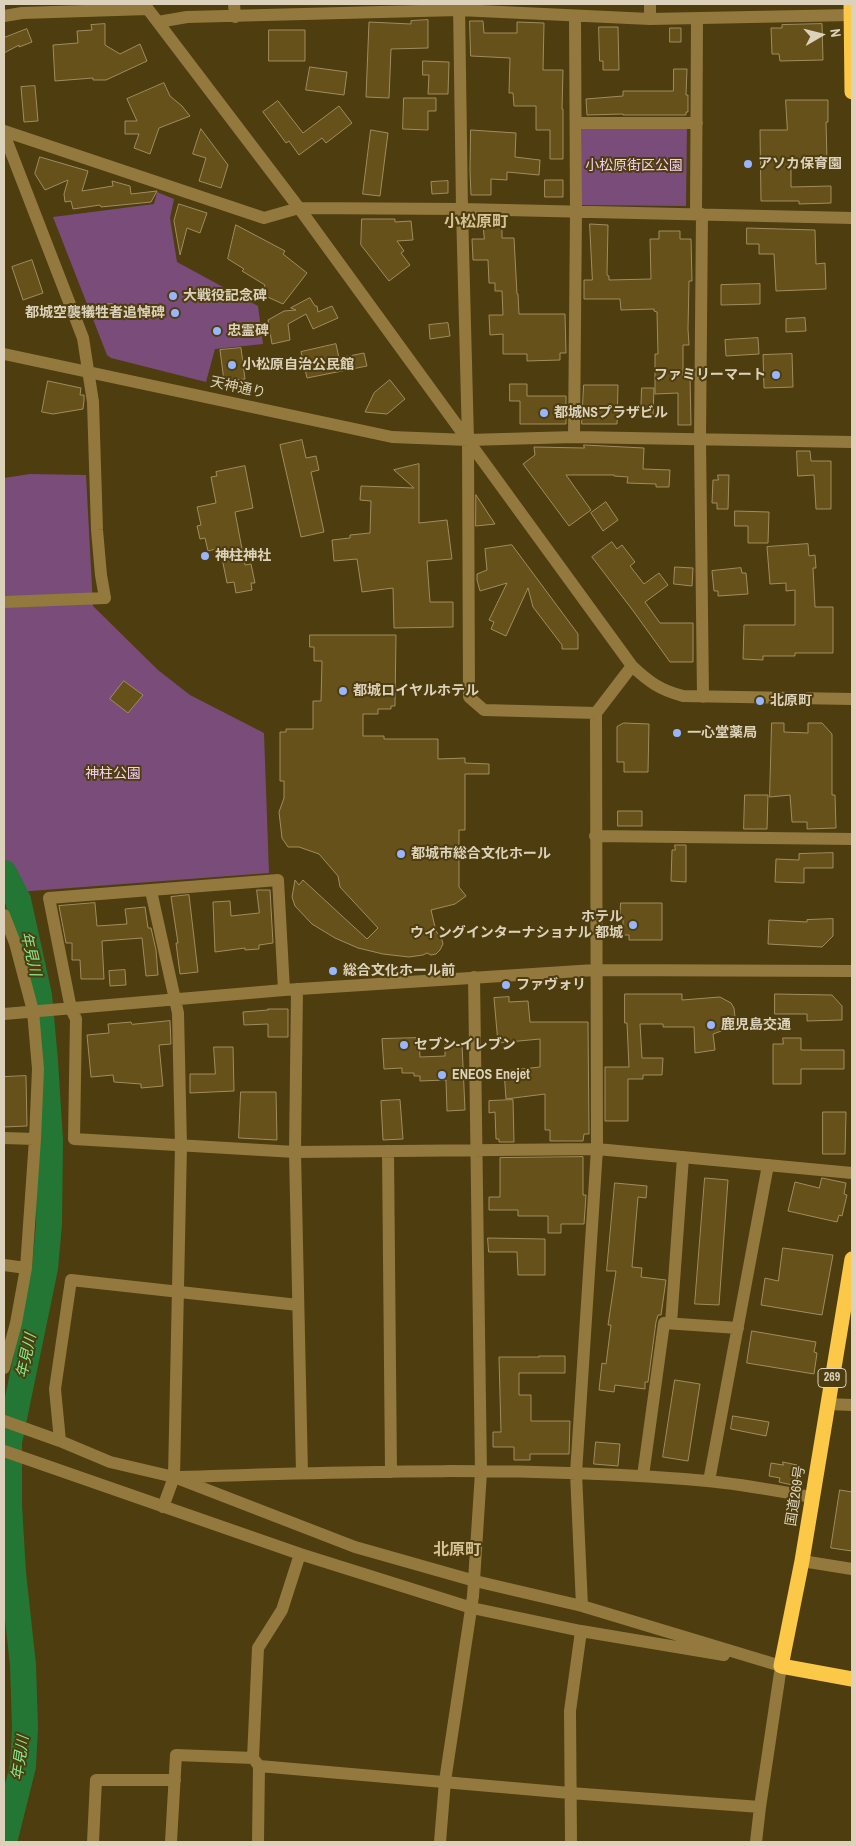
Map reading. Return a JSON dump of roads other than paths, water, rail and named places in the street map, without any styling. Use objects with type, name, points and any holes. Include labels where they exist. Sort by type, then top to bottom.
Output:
[{"type":"highway","points":[[851,11],[852,92]]},
{"type":"highway","name":"国道269号","points":[[781,1666],[802,1561],[852,1259]]},
{"type":"highway","points":[[781,1666],[852,1679]]},
{"type":"street","points":[[650,4],[650,18]]},
{"type":"street","points":[[4,16],[22,13],[146,6],[299,208],[632,666],[649,682],[668,692],[683,696],[852,699]]},
{"type":"street","points":[[158,22],[234,10],[459,7],[575,16],[697,19],[851,11]]},
{"type":"street","points":[[459,7],[468,440],[469,697],[484,710],[596,713]]},
{"type":"street","points":[[574,437],[575,16]]},
{"type":"street","points":[[697,19],[702,697]]},
{"type":"street","points":[[576,123],[697,123]]},
{"type":"street","points":[[4,132],[264,218],[299,208],[462,209],[852,218]]},
{"type":"street","points":[[4,132],[83,338],[93,402],[97,530],[105,598],[4,602]]},
{"type":"street","name":"天神通り","points":[[4,354],[392,437],[468,440],[574,437],[852,442]]},
{"type":"street","points":[[582,1606],[576,1473],[597,1149],[595,970],[596,713],[632,666]]},
{"type":"street","points":[[595,836],[852,839]]},
{"type":"street","points":[[302,1473],[294,1152],[291,989],[278,880],[49,898],[71,1009],[76,1019],[74,1140],[294,1152],[597,1149],[852,1173]]},
{"type":"street","points":[[151,891],[178,1013],[181,1146],[174,1477],[162,1508]]},
{"type":"street","points":[[4,915],[15,943],[33,1012],[38,1069],[26,1268],[16,1323],[4,1368]]},
{"type":"street","points":[[4,1014],[291,989],[595,970],[852,971]]},
{"type":"street","points":[[440,1842],[445,1781],[475,1581],[481,1472],[474,977]]},
{"type":"street","points":[[4,1138],[35,1139]]},
{"type":"street","points":[[388,1152],[391,1472]]},
{"type":"street","points":[[670,1323],[683,1157]]},
{"type":"street","points":[[710,1481],[768,1165]]},
{"type":"street","points":[[4,1265],[26,1268]]},
{"type":"street","points":[[57,1440],[55,1389],[71,1280],[298,1305]]},
{"type":"street","points":[[643,1476],[664,1323],[738,1328]]},
{"type":"street","points":[[828,1404],[852,1405]]},
{"type":"street","points":[[4,1421],[110,1462],[174,1477],[354,1547],[475,1581],[582,1606],[781,1666]]},
{"type":"street","points":[[4,1451],[162,1508],[472,1608],[581,1630],[781,1666]]},
{"type":"street","points":[[174,1477],[391,1472],[576,1473],[710,1481],[812,1496]]},
{"type":"street","points":[[258,1842],[256,1762],[258,1648],[282,1610],[300,1554]]},
{"type":"street","points":[[802,1561],[852,1569]]},
{"type":"street","points":[[572,1842],[570,1711],[581,1630]]},
{"type":"street","points":[[756,1842],[781,1666]]},
{"type":"street","points":[[171,1842],[176,1755],[570,1793],[760,1806]]},
{"type":"street","points":[[93,1842],[96,1780],[174,1780]]},
{"type":"waterway","name":"年見川","points":[[4,873],[18,900],[39,995],[50,1140],[49,1224],[45,1268],[9,1442],[9,1505],[13,1573],[23,1665],[25,1728],[23,1766],[4,1842]]},
{"type":"place","name":"アソカ保育園","points":[[748,164]]},
{"type":"place","name":"大戦役記念碑","points":[[173,296]]},
{"type":"place","name":"都城空襲犠牲者追悼碑","points":[[175,313]]},
{"type":"place","name":"忠霊碑","points":[[217,331]]},
{"type":"place","name":"小松原自治公民館","points":[[232,365]]},
{"type":"place","name":"ファミリーマート","points":[[776,375]]},
{"type":"place","name":"都城NSプラザビル","points":[[544,413]]},
{"type":"place","name":"神柱神社","points":[[205,556]]},
{"type":"place","name":"都城ロイヤルホテル","points":[[343,691]]},
{"type":"place","name":"北原町","points":[[760,701]]},
{"type":"place","name":"一心堂薬局","points":[[677,733]]},
{"type":"place","name":"都城市総合文化ホール","points":[[401,854]]},
{"type":"place","name":"ホテル ウィングインターナショナル 都城","points":[[633,925]]},
{"type":"place","name":"総合文化ホール前","points":[[333,971]]},
{"type":"place","name":"ファヴォリ","points":[[506,985]]},
{"type":"place","name":"鹿児島交通","points":[[711,1025]]},
{"type":"place","name":"セブン-イレブン","points":[[404,1045]]},
{"type":"place","name":"ENEOS Enejet","points":[[442,1075]]},
{"type":"district","name":"小松原町","points":[[476,223]]},
{"type":"district","name":"北原町","points":[[457,1551]]},
{"type":"park label","name":"小松原街区公園","points":[[634,166]]},
{"type":"park label","name":"神柱公園","points":[[113,774]]}]
